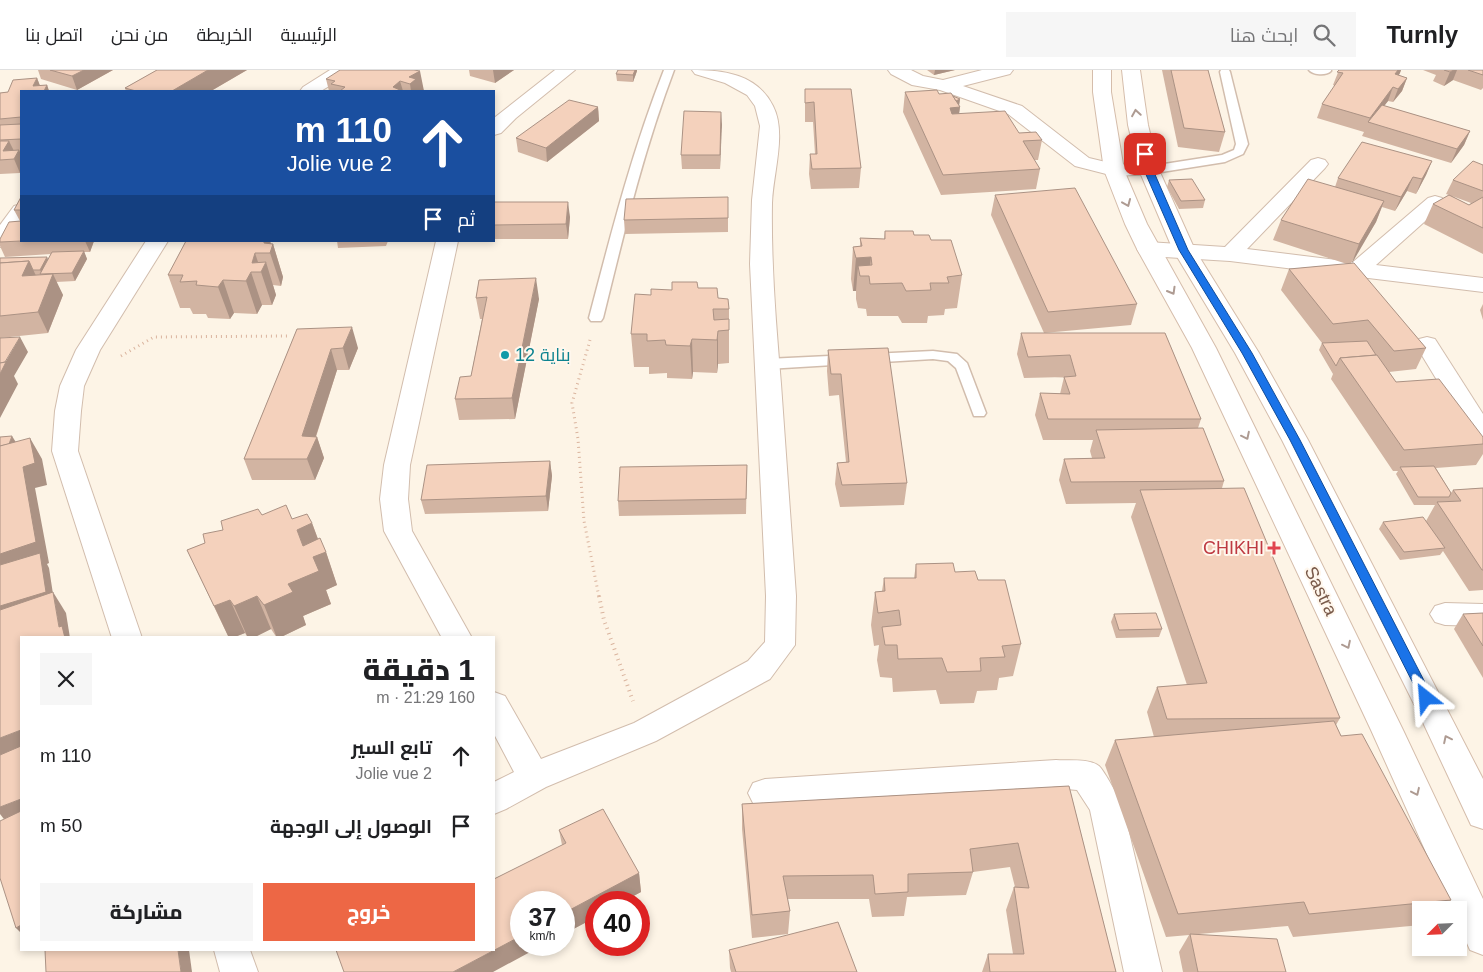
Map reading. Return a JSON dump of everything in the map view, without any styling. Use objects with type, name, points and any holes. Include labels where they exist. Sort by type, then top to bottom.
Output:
[{"type":"street","points":[[311,90],[343,70]]},
{"type":"street","points":[[495,128],[509,114],[566,70]]},
{"type":"street","points":[[495,798],[534,777],[645,732],[759,670],[780,645],[781,596],[761,264],[762,200],[770,126],[764,106],[754,91],[731,79],[701,70]]},
{"type":"street","points":[[897,70],[918,81],[943,85],[1015,110],[1082,162],[1114,170],[1148,170]]},
{"type":"street","points":[[943,85],[1005,70],[1015,110]]},
{"type":"street","name":"Sastra","points":[[1102,70],[1102,92],[1114,170],[1148,249],[1204,348],[1387,730],[1483,938]]},
{"type":"street","points":[[1131,70],[1138,125],[1148,170],[1190,261],[1247,353],[1295,440],[1435,714],[1483,814]]},
{"type":"street","points":[[1230,254],[1318,164]]},
{"type":"street","points":[[1358,270],[1435,202]]},
{"type":"street","points":[[0,241],[20,211]]},
{"type":"street","points":[[126,636],[65,451],[72,386],[88,350],[156,242]]},
{"type":"street","points":[[447,242],[397,465],[394,499],[398,531],[456,636]]},
{"type":"street","points":[[1148,249],[1190,261],[1230,254],[1483,284]]},
{"type":"street","points":[[1427,344],[1483,435]]},
{"type":"street","points":[[1445,614],[1483,615]]},
{"type":"street","points":[[495,707],[534,777]]},
{"type":"street","points":[[765,794],[1056,774],[1087,776],[1106,807],[1143,972]]},
{"type":"street","points":[[232,951],[239,972]]},
{"type":"lane","points":[[596,318],[628,190],[648,124],[669,70]]},
{"type":"lane","points":[[1314,70],[1326,71]]},
{"type":"lane","points":[[1148,170],[1225,158],[1239,152],[1242,144],[1225,72]]},
{"type":"lane","points":[[768,364],[932,355],[952,357],[962,366],[979,413]]},
{"type":"path","points":[[596,318],[572,403],[578,439],[584,521],[604,620],[645,732]]},
{"type":"path","points":[[121,357],[154,337],[288,336]]},
{"type":"building","points":[[50,70],[84,70],[72,76]]},
{"type":"building","points":[[157,70],[208,70],[174,90],[132,90],[125,88]]},
{"type":"building","points":[[340,70],[420,71],[409,77],[416,79],[410,84],[400,81],[393,87],[400,90],[341,90],[345,87],[331,84],[335,81],[326,79]]},
{"type":"building","points":[[618,70],[635,70],[633,75],[616,74]]},
{"type":"building","points":[[1171,70],[1208,70],[1225,132],[1184,128]]},
{"type":"building","points":[[1339,70],[1398,70],[1395,74],[1407,78],[1398,89],[1393,87],[1370,118],[1322,104],[1343,73],[1337,72]]},
{"type":"building","points":[[1468,70],[1483,70],[1483,75]]},
{"type":"building","points":[[37,78],[33,86],[47,85],[44,90],[20,90],[20,117],[0,119],[0,93],[8,92],[13,80]]},
{"type":"building","points":[[805,89],[851,89],[861,168],[812,169],[810,154],[817,154],[814,102],[805,103]]},
{"type":"building","points":[[937,90],[939,94],[951,93],[960,107],[950,108],[952,114],[1005,111],[1019,133],[1036,132],[1042,140],[1023,141],[1040,169],[943,175],[905,92]]},
{"type":"building","points":[[569,100],[598,107],[546,148],[516,138]]},
{"type":"building","points":[[1382,105],[1470,131],[1457,149],[1368,122]]},
{"type":"building","points":[[684,111],[721,112],[720,155],[681,155]]},
{"type":"building","points":[[20,124],[20,139],[0,140],[0,125]]},
{"type":"building","points":[[0,141],[9,141],[3,151],[19,150],[14,159],[0,160]]},
{"type":"building","points":[[1362,142],[1432,161],[1422,179],[1413,177],[1401,197],[1338,178]]},
{"type":"building","points":[[1473,161],[1483,165],[1483,191],[1453,180]]},
{"type":"building","points":[[1192,179],[1205,200],[1181,201],[1169,180]]},
{"type":"building","points":[[1308,179],[1384,201],[1359,244],[1281,220]]},
{"type":"building","points":[[1075,188],[1137,304],[1048,312],[995,195]]},
{"type":"building","points":[[1449,195],[1469,205],[1483,197],[1483,228],[1433,204]]},
{"type":"building","points":[[728,197],[728,218],[624,220],[626,199]]},
{"type":"building","points":[[20,199],[20,210],[14,210]]},
{"type":"building","points":[[495,202],[568,202],[566,224],[495,225]]},
{"type":"building","points":[[20,221],[20,241],[0,242],[9,222]]},
{"type":"building","points":[[885,231],[913,231],[914,235],[929,235],[931,240],[951,240],[962,275],[947,277],[949,283],[930,283],[931,290],[906,291],[902,283],[870,284],[869,276],[860,276],[858,266],[872,265],[871,257],[856,258],[853,247],[862,246],[860,238],[885,239]]},
{"type":"building","points":[[185,242],[264,242],[273,244],[270,253],[255,253],[252,263],[266,262],[261,272],[251,272],[246,281],[223,280],[218,287],[196,285],[197,281],[180,282],[183,275],[168,275]]},
{"type":"building","points":[[84,251],[72,273],[40,274],[52,252]]},
{"type":"building","points":[[47,257],[40,270],[33,270],[29,261],[0,263],[0,258]]},
{"type":"building","points":[[29,261],[22,276],[53,274],[38,312],[0,316],[0,263]]},
{"type":"building","points":[[1354,263],[1426,348],[1394,351],[1368,320],[1333,324],[1289,269]]},
{"type":"building","name":"بناية 12","points":[[536,278],[512,398],[455,399],[460,377],[471,376],[487,297],[476,298],[479,280]]},
{"type":"building","points":[[672,282],[697,282],[698,288],[717,288],[718,298],[728,299],[729,309],[713,309],[714,320],[729,319],[729,330],[718,331],[717,340],[692,339],[690,346],[666,345],[665,340],[647,341],[647,334],[631,334],[635,294],[651,295],[651,289],[672,290]]},
{"type":"building","points":[[352,327],[343,348],[331,349],[302,436],[317,437],[307,459],[244,459],[297,329]]},
{"type":"building","points":[[1021,333],[1165,333],[1201,419],[1048,419],[1040,393],[1070,394],[1064,377],[1076,376],[1070,355],[1028,357]]},
{"type":"building","points":[[20,337],[5,362],[0,363],[0,338]]},
{"type":"building","points":[[1367,341],[1376,355],[1340,358],[1336,366],[1322,343]]},
{"type":"building","points":[[888,348],[907,483],[842,485],[837,463],[849,462],[841,374],[831,374],[828,350]]},
{"type":"building","points":[[1377,355],[1396,382],[1439,379],[1483,437],[1483,444],[1404,450],[1340,358]]},
{"type":"building","points":[[6,362],[0,374],[0,363]]},
{"type":"building","points":[[1203,428],[1224,481],[1071,482],[1064,459],[1105,458],[1096,430]]},
{"type":"building","points":[[12,436],[9,444],[0,446],[0,437]]},
{"type":"building","points":[[30,438],[35,463],[23,467],[36,542],[0,554],[0,446]]},
{"type":"building","points":[[550,461],[546,496],[421,500],[427,465]]},
{"type":"building","points":[[747,465],[746,499],[618,501],[620,467]]},
{"type":"building","points":[[1434,466],[1451,493],[1449,497],[1418,497],[1400,467]]},
{"type":"building","points":[[1244,488],[1340,718],[1167,719],[1157,687],[1207,683],[1140,490]]},
{"type":"building","points":[[1483,488],[1482,570],[1437,502],[1461,501],[1453,490]]},
{"type":"building","points":[[286,505],[292,519],[307,514],[312,523],[297,530],[303,546],[320,538],[326,552],[313,557],[319,571],[288,584],[293,592],[264,605],[257,596],[234,606],[230,600],[214,606],[187,550],[205,543],[203,534],[223,530],[221,521],[258,509],[262,515]]},
{"type":"building","points":[[1423,517],[1445,548],[1404,552],[1383,522]]},
{"type":"building","points":[[40,553],[46,592],[0,606],[0,565]]},
{"type":"building","points":[[953,563],[955,572],[975,571],[978,580],[1005,580],[1021,644],[1002,646],[1005,657],[980,658],[981,671],[947,672],[942,658],[898,659],[897,645],[885,645],[882,627],[901,625],[899,610],[878,613],[875,592],[885,591],[884,578],[916,578],[916,564]]},
{"type":"building","points":[[53,592],[59,627],[62,626],[64,636],[20,636],[20,730],[0,738],[0,610]]},
{"type":"building","points":[[1156,613],[1162,629],[1119,630],[1114,614]]},
{"type":"building","points":[[1483,613],[1483,646],[1463,614]]},
{"type":"building","points":[[1334,721],[1341,736],[1362,734],[1451,900],[1412,901],[1412,904],[1309,914],[1304,902],[1178,914],[1115,740]]},
{"type":"building","points":[[20,746],[20,799],[0,807],[0,755]]},
{"type":"building","points":[[1069,786],[1116,972],[990,972],[988,954],[1024,954],[1014,887],[1029,888],[1018,843],[970,849],[973,872],[908,874],[908,892],[875,894],[873,875],[783,876],[790,911],[752,915],[742,804]]},
{"type":"building","points":[[603,809],[639,873],[605,891],[585,891],[585,902],[575,907],[575,891],[510,891],[510,942],[495,950],[495,878],[566,843],[559,830]]},
{"type":"building","points":[[20,811],[20,926],[16,928],[0,878],[0,821]]},
{"type":"building","points":[[838,922],[857,972],[736,972],[729,950]]},
{"type":"building","points":[[1190,934],[1277,939],[1286,972],[1198,972]]},
{"type":"building","points":[[45,951],[178,951],[181,972],[46,972]]},
{"type":"building","points":[[336,951],[493,951],[453,972],[344,972]]},
{"type":"place","name":"بناية 12","points":[[505,355]]},
{"type":"place","name":"CHIKHI","points":[[1274,548]]},
{"type":"route","points":[[1145,154],[1148,170],[1184,250],[1196,272],[1228,320],[1295,440],[1426,698]]}]
